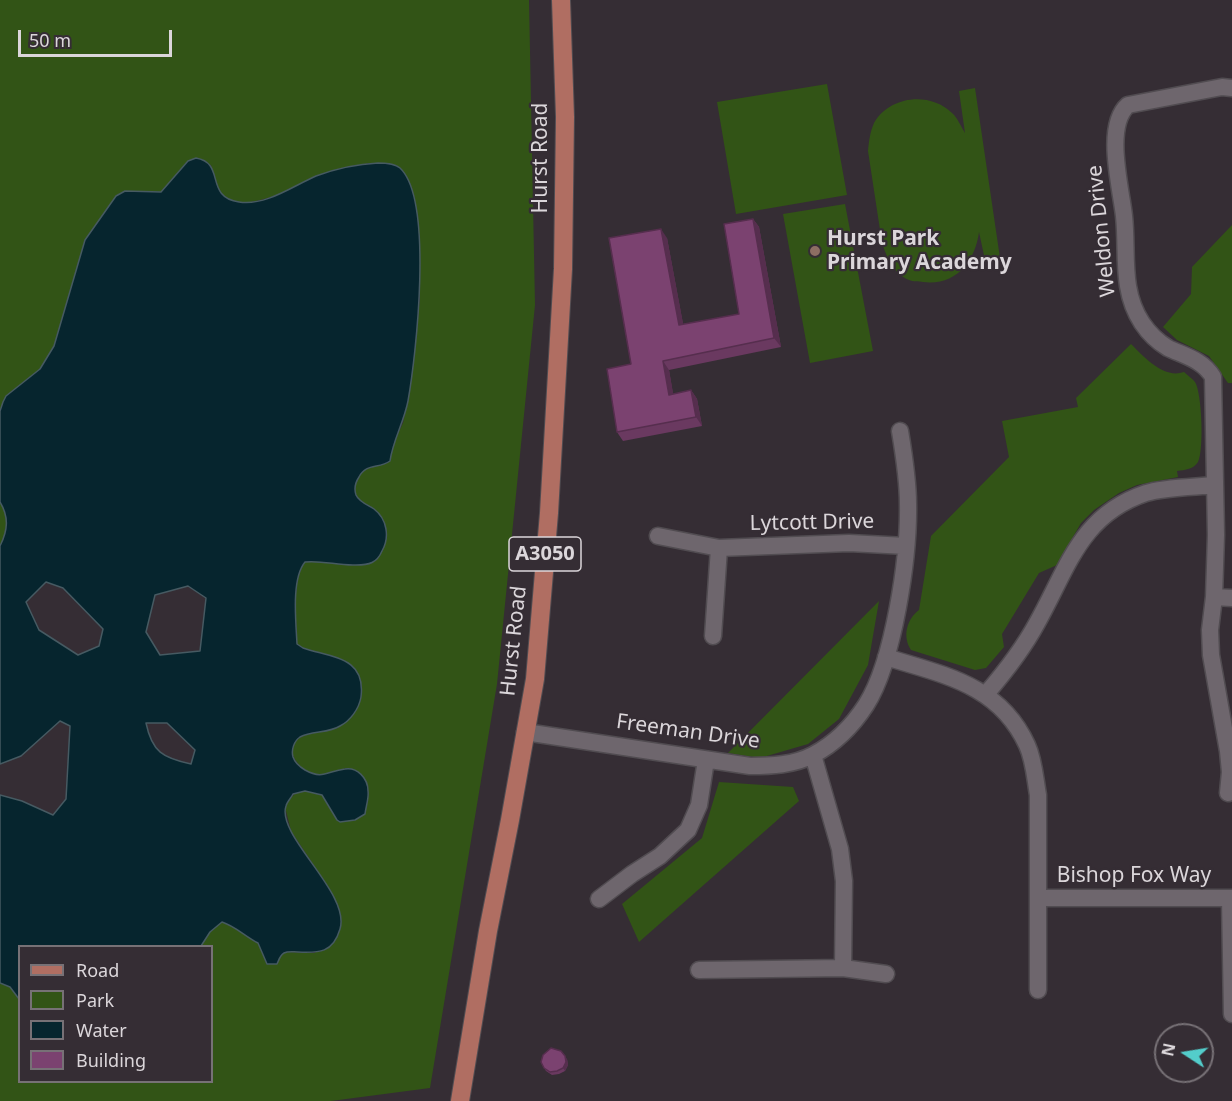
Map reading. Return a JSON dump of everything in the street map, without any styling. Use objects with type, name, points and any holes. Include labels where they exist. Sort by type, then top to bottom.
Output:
[{"type":"main road","name":"Hurst Road","points":[[460,1101],[490,920],[535,679],[549,513],[563,269],[565,117],[561,0]]},
{"type":"street","name":"Weldon Drive","points":[[1215,485],[1213,377],[1208,368],[1166,346],[1153,336],[1135,312],[1128,294],[1124,216],[1118,184],[1117,136],[1118,121],[1122,111],[1128,105],[1222,87],[1232,88]]},
{"type":"street","name":"Freeman Drive","points":[[525,732],[750,766],[774,766],[813,755],[834,741],[853,723],[867,703],[886,657],[895,619],[906,546],[908,504],[906,465],[900,431]]},
{"type":"street","points":[[986,694],[1010,666],[1037,625],[1077,546],[1096,521],[1119,504],[1148,492],[1215,485],[1214,597],[1210,655],[1228,751],[1230,772],[1228,793]]},
{"type":"street","name":"Lytcott Drive","points":[[657,536],[719,548],[849,543],[906,546]]},
{"type":"street","points":[[713,636],[719,548]]},
{"type":"street","points":[[1214,597],[1232,598]]},
{"type":"street","name":"Bishop Fox Way","points":[[886,657],[952,677],[986,694],[1005,711],[1016,725],[1027,746],[1034,768],[1038,795],[1038,990]]},
{"type":"street","points":[[813,755],[840,849],[844,882],[843,968]]},
{"type":"street","points":[[599,899],[660,856],[688,830],[699,805],[706,760]]},
{"type":"street","name":"Bishop Fox Way","points":[[1038,898],[1231,898],[1232,1014]]},
{"type":"street","points":[[699,970],[843,968],[886,974]]},
{"type":"green space","points":[[0,0],[529,0],[535,305],[497,684],[430,1088],[331,1101],[0,1101],[0,983],[10,987],[18,998],[18,1083],[213,1083],[213,945],[202,945],[210,932],[222,922],[231,926],[258,943],[267,964],[286,952],[315,953],[329,888],[291,831],[285,807],[300,791],[322,795],[337,820],[346,768],[326,775],[314,775],[298,764],[292,752],[295,741],[301,737],[338,728],[303,648],[297,644],[296,590],[305,562],[314,561],[375,510],[359,499],[355,485],[359,476],[367,468],[390,461],[393,444],[403,423],[408,400],[420,299],[414,197],[407,178],[399,168],[377,163],[363,164],[328,173],[263,199],[247,202],[233,201],[220,192],[211,165],[188,161],[161,192],[125,191],[85,240],[54,346],[40,369],[6,396],[0,411]]},
{"type":"green space","points":[[827,84],[847,195],[736,214],[717,102]]},
{"type":"green space","points":[[975,88],[1000,258],[985,260],[979,232],[977,243],[968,262],[954,276],[935,282],[911,281],[895,270],[882,243],[868,151],[873,126],[889,107],[899,102],[922,99],[933,101],[952,113],[965,133],[959,91]]},
{"type":"green space","points":[[845,204],[873,351],[810,363],[783,214]]},
{"type":"green space","points":[[1232,225],[1232,383],[1228,383],[1209,356],[1177,340],[1163,327],[1191,294],[1192,267]]},
{"type":"green space","points":[[1131,344],[1155,366],[1169,373],[1184,372],[1195,382],[1201,422],[1198,462],[1192,468],[1177,471],[1178,477],[1137,485],[1119,493],[1094,510],[1081,523],[1057,565],[1039,573],[1002,634],[1004,647],[986,668],[975,670],[911,650],[906,634],[907,628],[911,618],[919,610],[931,536],[1009,457],[1002,421],[1078,407],[1076,398]]},
{"type":"green space","points":[[0,502],[5,513],[6,524],[0,546]]},
{"type":"green space","points":[[879,601],[868,665],[839,719],[808,744],[760,758],[728,753]]},
{"type":"green space","points":[[719,782],[793,787],[799,801],[639,942],[622,904],[702,838]]},
{"type":"water","points":[[196,158],[205,161],[210,166],[222,194],[228,199],[239,202],[259,201],[323,173],[370,164],[386,163],[398,166],[410,185],[417,212],[420,280],[415,350],[408,401],[390,461],[365,470],[355,488],[359,500],[374,509],[382,518],[386,528],[386,540],[378,558],[369,564],[305,562],[296,590],[297,644],[303,648],[336,657],[353,667],[361,684],[361,697],[351,718],[344,724],[331,730],[300,737],[295,743],[293,757],[301,768],[311,773],[325,774],[349,769],[358,772],[368,786],[368,799],[365,814],[355,820],[340,822],[322,795],[305,791],[293,794],[286,806],[286,818],[292,833],[335,899],[340,915],[340,929],[337,937],[324,950],[286,952],[277,964],[267,964],[258,943],[222,922],[210,932],[202,945],[18,945],[18,998],[10,987],[0,983],[0,795],[22,801],[53,815],[66,799],[70,726],[60,721],[21,756],[0,764],[0,546],[6,524],[5,513],[0,502],[0,411],[6,396],[40,369],[54,346],[85,240],[116,196],[125,191],[161,192],[188,161]],"holes":[[[46,582],[63,588],[103,629],[99,646],[78,655],[39,630],[26,602]],[[188,586],[206,598],[200,651],[160,655],[146,632],[155,595]],[[146,723],[167,723],[195,750],[191,764],[173,759],[160,752],[152,741]]]},
{"type":"building","points":[[753,219],[774,338],[663,361],[669,395],[691,390],[696,417],[617,432],[607,369],[631,364],[609,238],[661,229],[679,325],[739,314],[724,224]]},
{"type":"building","points":[[551,1048],[561,1051],[566,1062],[563,1068],[550,1072],[541,1062],[543,1055]]},
{"type":"place","name":"Hurst Park Primary Academy","points":[[815,251]]}]
